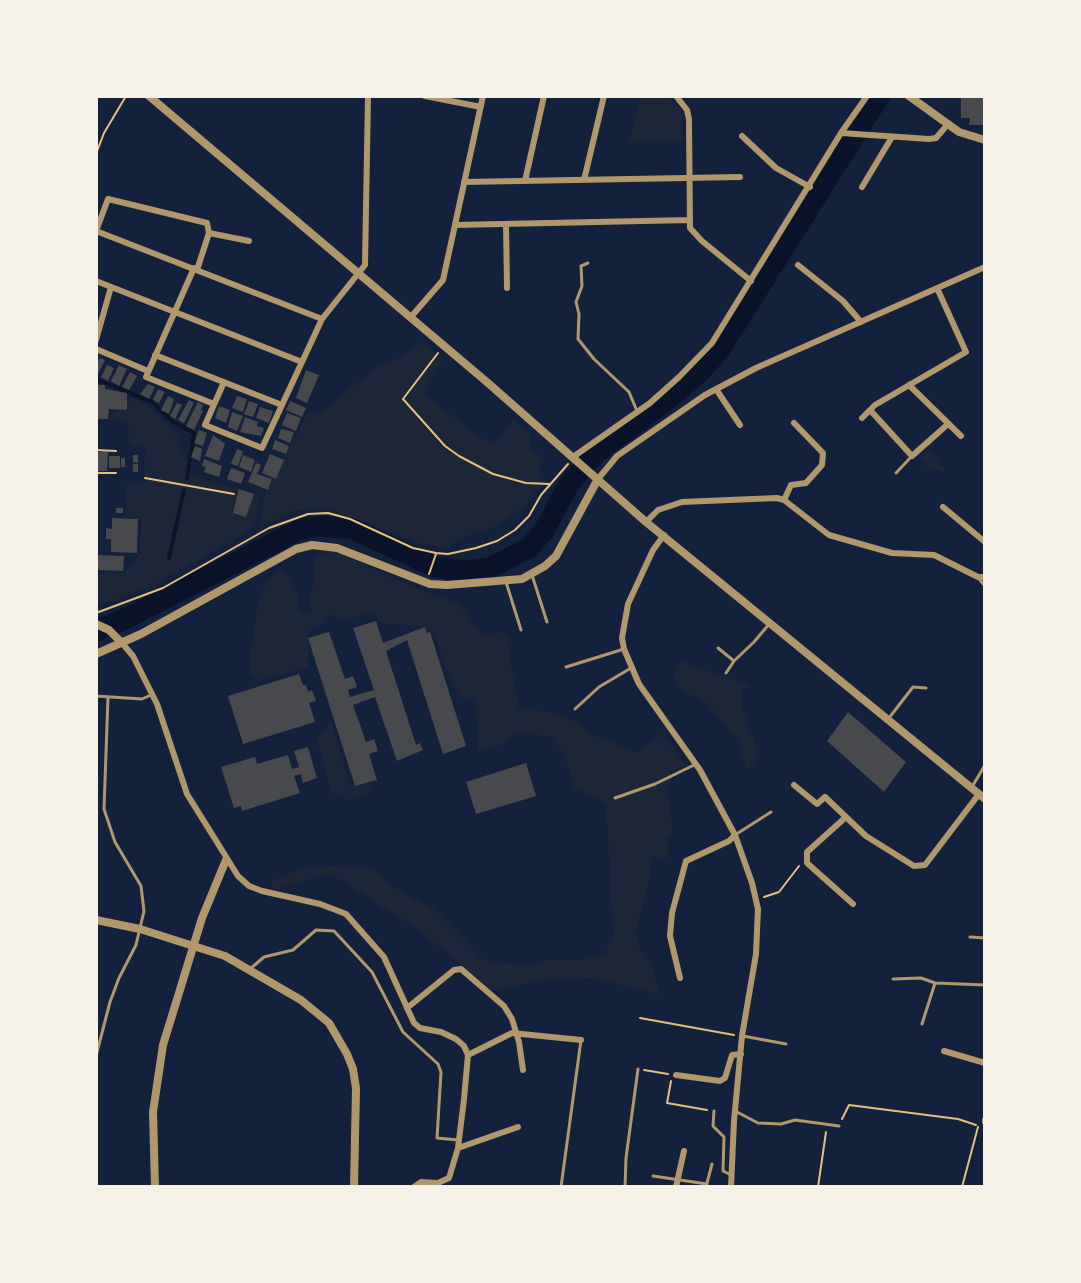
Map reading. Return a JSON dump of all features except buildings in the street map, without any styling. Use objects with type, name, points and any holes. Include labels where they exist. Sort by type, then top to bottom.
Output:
[{"type":"street","points":[[148,96],[358,273],[646,522],[982,797],[925,865],[914,866],[866,836],[825,797],[817,804],[794,785]]},
{"type":"street","points":[[224,382],[205,425],[262,448],[322,319],[365,265],[368,96]]},
{"type":"street","points":[[425,96],[481,107]]},
{"type":"street","points":[[410,318],[442,280],[483,96]]},
{"type":"street","points":[[525,181],[544,96]]},
{"type":"street","points":[[584,180],[604,96]]},
{"type":"street","points":[[676,96],[687,110],[689,119],[690,228],[702,241],[751,281]]},
{"type":"street","points":[[575,459],[696,361],[728,320],[867,96]]},
{"type":"street","points":[[909,96],[968,136],[985,140]]},
{"type":"street","points":[[845,133],[936,138],[948,124]]},
{"type":"street","points":[[742,136],[776,168],[810,188]]},
{"type":"street","points":[[862,187],[892,136]]},
{"type":"street","points":[[464,182],[740,177]]},
{"type":"street","points":[[214,404],[146,377],[195,269],[209,233],[207,223],[108,199],[96,231],[195,269],[322,319]]},
{"type":"street","points":[[454,225],[690,220]]},
{"type":"street","points":[[506,224],[507,288]]},
{"type":"street","points":[[209,233],[249,241]]},
{"type":"street","points":[[798,265],[843,301],[861,322]]},
{"type":"street","points":[[96,654],[119,639],[296,549],[312,545],[337,548],[430,584],[506,582],[532,575],[556,556],[596,477],[617,456],[652,430],[716,389],[985,267]]},
{"type":"street","points":[[96,280],[302,362]]},
{"type":"street","points":[[96,340],[111,286]]},
{"type":"street","points":[[862,418],[870,410],[909,385],[966,352],[937,288]]},
{"type":"street","points":[[96,349],[148,371]]},
{"type":"street","points":[[155,355],[282,405]]},
{"type":"street","points":[[909,385],[961,436]]},
{"type":"street","points":[[716,389],[740,425]]},
{"type":"street","points":[[870,410],[912,456],[948,424]]},
{"type":"street","points":[[784,500],[791,485],[806,483],[822,465],[823,453],[794,423]]},
{"type":"street","points":[[646,522],[658,510],[681,502],[784,500],[829,535],[892,553],[934,555],[982,577]]},
{"type":"street","points":[[943,507],[985,542]]},
{"type":"street","points":[[664,536],[653,550],[628,604],[622,638],[624,649],[631,668],[652,703],[696,764],[735,835],[745,859],[756,900],[756,954],[742,1036],[731,1187]]},
{"type":"street","points":[[96,624],[119,639],[133,656],[153,694],[187,794],[226,860],[249,886],[320,904],[346,914],[384,957],[406,1008],[420,1028],[441,1032],[456,1039],[468,1056],[458,1148],[449,1178],[444,1185],[421,1182],[414,1187]]},
{"type":"street","points":[[846,818],[807,852],[807,863],[853,904]]},
{"type":"street","points":[[680,978],[670,936],[672,914],[686,861],[729,841],[735,835]]},
{"type":"street","points":[[155,1187],[152,1140],[157,1078],[163,1045],[208,901],[226,860]]},
{"type":"street","points":[[96,920],[140,928],[225,956],[316,1010],[329,1023],[347,1054],[356,1088],[354,1187]]},
{"type":"street","points":[[406,1008],[454,970],[461,969],[504,1006],[516,1033],[523,1070]]},
{"type":"street","points":[[468,1056],[516,1033],[581,1040]]},
{"type":"street","points":[[944,1051],[985,1063]]},
{"type":"street","points":[[676,1075],[720,1081],[725,1078],[732,1055],[741,1054]]},
{"type":"street","points":[[458,1148],[518,1127]]},
{"type":"street","points":[[677,1183],[684,1151]]},
{"type":"lane","points":[[588,263],[581,266],[582,286],[576,303],[579,314],[578,339],[628,392],[637,411]]},
{"type":"lane","points":[[896,473],[912,456]]},
{"type":"lane","points":[[532,575],[547,622]]},
{"type":"lane","points":[[982,577],[985,586]]},
{"type":"lane","points":[[506,582],[521,630]]},
{"type":"lane","points":[[726,673],[770,622]]},
{"type":"lane","points":[[718,648],[734,661]]},
{"type":"lane","points":[[567,668],[624,649]]},
{"type":"lane","points":[[575,709],[599,687],[631,668]]},
{"type":"lane","points":[[887,720],[913,687],[926,688]]},
{"type":"lane","points":[[96,696],[142,699],[153,694]]},
{"type":"lane","points":[[96,1056],[110,1002],[119,978],[130,959],[140,928],[144,897],[116,842],[104,809],[108,697]]},
{"type":"lane","points":[[615,798],[655,784],[696,764]]},
{"type":"lane","points":[[971,789],[985,765]]},
{"type":"lane","points":[[735,835],[771,812]]},
{"type":"lane","points":[[250,969],[264,957],[293,950],[316,930],[334,931],[372,972],[403,1032],[438,1064],[441,1072],[437,1138],[459,1140]]},
{"type":"lane","points":[[970,937],[985,938]]},
{"type":"lane","points":[[892,979],[921,978],[935,982],[985,985]]},
{"type":"lane","points":[[922,1024],[935,982]]},
{"type":"lane","points":[[742,1036],[786,1044]]},
{"type":"lane","points":[[561,1187],[581,1040]]},
{"type":"lane","points":[[625,1187],[626,1158],[638,1069]]},
{"type":"lane","points":[[714,1111],[713,1126],[724,1137],[723,1171],[732,1176]]},
{"type":"lane","points":[[735,1111],[758,1123],[781,1124],[795,1120],[827,1127],[839,1126]]},
{"type":"lane","points":[[653,1176],[677,1183],[707,1186],[712,1164]]},
{"type":"path","points":[[96,154],[104,133],[126,96]]},
{"type":"path","points":[[443,346],[403,399],[445,446],[459,456],[493,474],[526,483],[550,484]]},
{"type":"path","points":[[96,450],[116,451]]},
{"type":"path","points":[[96,473],[116,473]]},
{"type":"path","points":[[145,478],[234,494]]},
{"type":"path","points":[[429,574],[436,555]]},
{"type":"path","points":[[756,900],[778,892],[800,864],[807,863]]},
{"type":"path","points":[[640,1018],[742,1036]]},
{"type":"path","points":[[638,1069],[672,1075],[667,1103],[714,1111]]},
{"type":"path","points":[[839,1126],[849,1105],[983,1122],[966,1166],[963,1187]]},
{"type":"path","points":[[818,1187],[827,1127]]},
{"type":"shaded area","points":[[640,96],[668,96],[681,110],[684,142],[629,141]]},
{"type":"shaded area","points":[[422,342],[443,360],[423,392],[477,436],[494,444],[513,419],[529,433],[531,449],[545,460],[540,464],[540,471],[545,479],[524,508],[488,530],[474,532],[444,548],[415,542],[335,511],[297,510],[259,527],[265,494],[307,414],[322,412],[376,367],[395,360]]},
{"type":"shaded area","points":[[133,398],[149,406],[177,435],[191,475],[258,495],[259,510],[250,531],[154,585],[106,603],[96,603],[96,573],[124,574],[140,553],[141,520],[126,515],[127,483],[144,481],[145,447],[129,445],[128,422],[111,419],[113,411],[128,411],[129,399]]},
{"type":"shaded area","points":[[928,449],[945,469],[944,472],[937,470],[933,473],[918,457]]},
{"type":"shaded area","points":[[325,552],[342,554],[410,586],[459,604],[483,634],[504,632],[512,644],[509,654],[519,709],[554,712],[580,724],[589,733],[637,753],[662,733],[686,765],[670,773],[673,779],[667,785],[673,833],[668,837],[668,858],[652,857],[648,888],[636,929],[638,945],[653,969],[660,995],[594,978],[550,979],[491,991],[424,934],[335,876],[320,876],[273,890],[270,882],[306,867],[345,865],[376,869],[380,876],[398,890],[435,910],[483,959],[495,962],[532,966],[544,960],[582,960],[605,953],[613,935],[606,803],[574,788],[566,758],[551,736],[515,734],[502,744],[479,752],[475,699],[462,698],[445,667],[434,633],[421,626],[382,624],[372,612],[347,620],[330,614],[325,623],[309,631],[308,667],[260,681],[249,670],[258,600],[269,578],[283,569],[297,592],[300,614],[312,613],[310,599],[314,581],[314,560]]},
{"type":"shaded area","points":[[681,661],[750,686],[743,690],[741,705],[760,756],[747,771],[739,742],[708,704],[682,690],[673,676]]},
{"type":"shaded area","points":[[331,722],[350,786],[374,784],[369,795],[349,800],[331,792],[317,740]]},
{"type":"waterway","points":[[96,631],[127,618],[301,529],[320,526],[353,529],[435,567],[462,571],[490,568],[530,547],[545,529],[569,484],[596,453],[666,401],[698,374],[719,351],[879,97]]},
{"type":"waterway","points":[[96,379],[152,402],[173,422],[194,433],[187,479]]},
{"type":"waterway","points":[[169,558],[184,490]]}]
